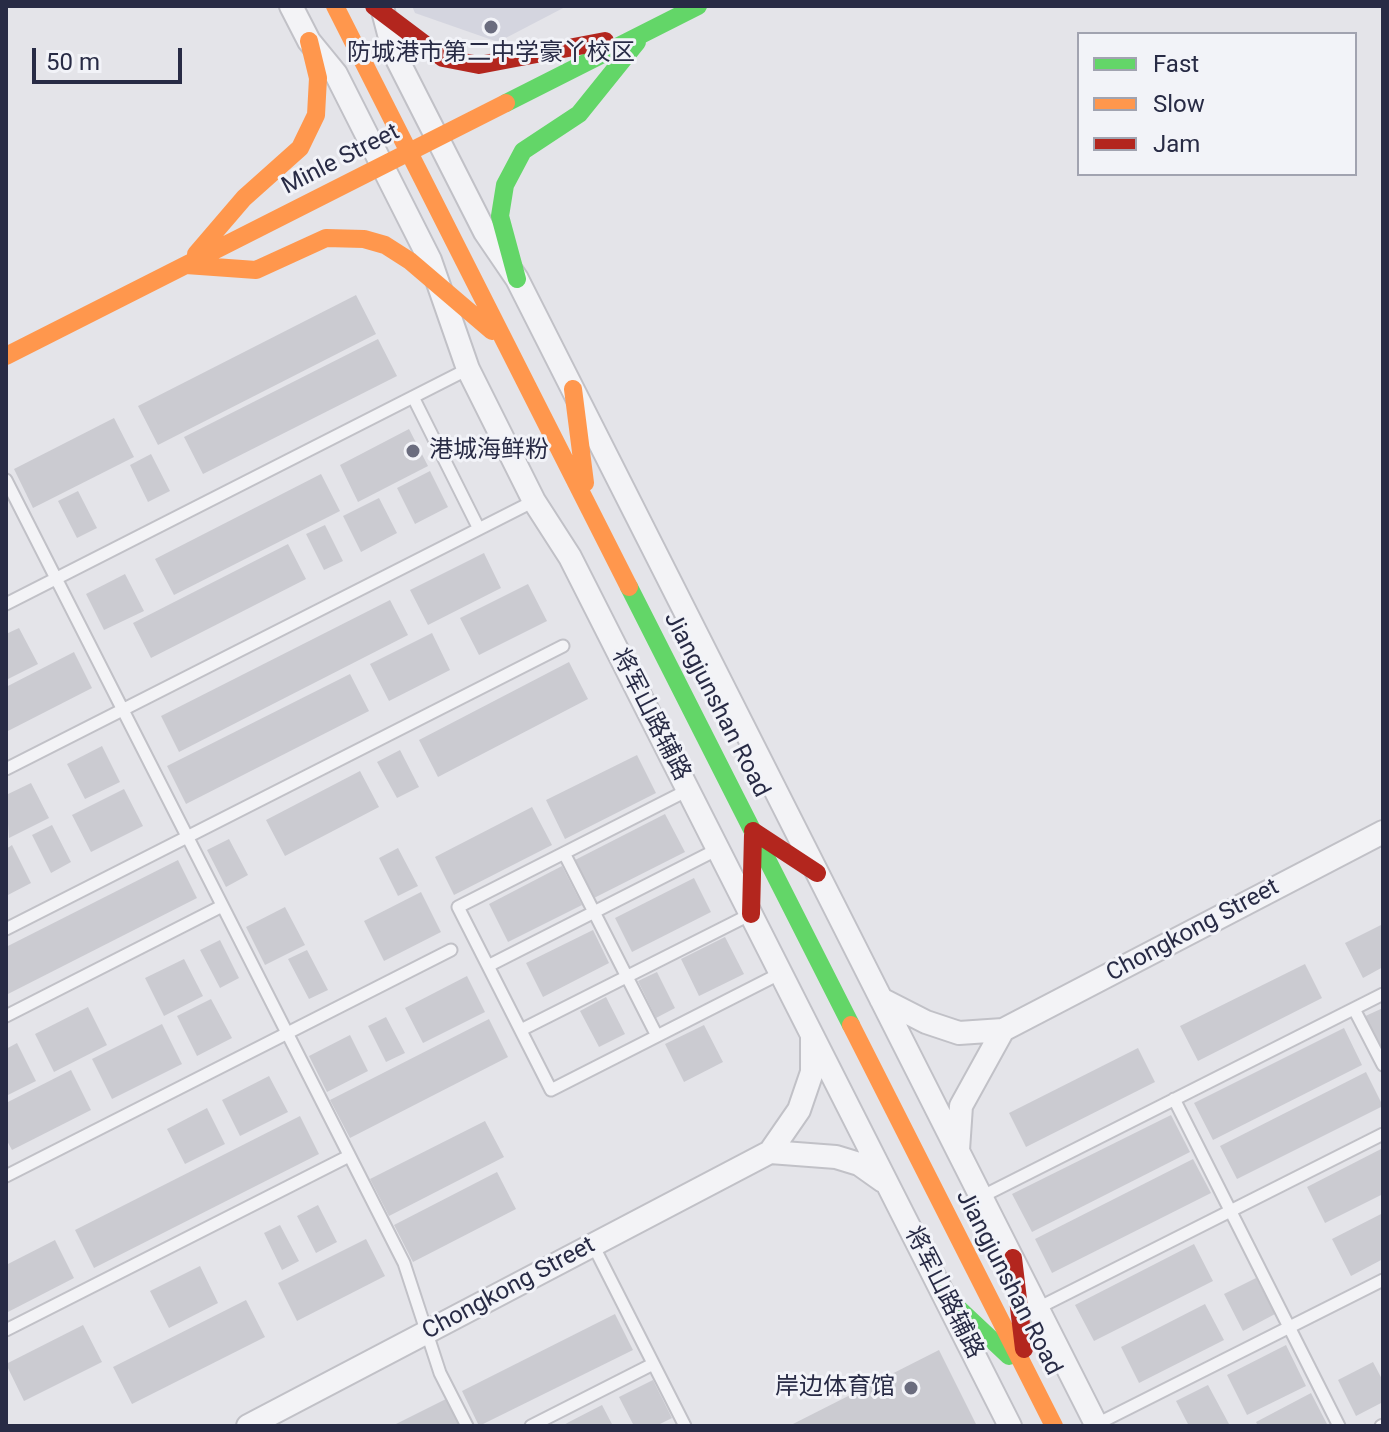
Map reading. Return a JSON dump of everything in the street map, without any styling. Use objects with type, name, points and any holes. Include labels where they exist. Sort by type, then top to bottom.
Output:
[{"type":"street","name":"将军山路辅路","points":[[291,6],[309,41],[336,74],[430,260],[468,369],[534,501],[570,557],[1010,1426]]},
{"type":"street","name":"Jiangjunshan Road","points":[[335,6],[1054,1426]]},
{"type":"street","name":"Minle Street","points":[[6,356],[698,6]]},
{"type":"street","points":[[380,9],[443,58],[479,65],[644,34]]},
{"type":"street","points":[[380,9],[394,53],[437,138],[485,232],[517,279],[1097,1425]]},
{"type":"street","points":[[517,279],[500,216],[505,185],[523,151],[579,114],[644,34]]},
{"type":"street","points":[[186,265],[244,198],[300,148],[316,115],[318,78],[309,41]]},
{"type":"street","points":[[186,265],[256,270],[326,238],[364,239],[385,245],[505,342]]},
{"type":"street","points":[[573,389],[588,506]]},
{"type":"street","points":[[753,831],[817,873]]},
{"type":"street","points":[[751,914],[753,831]]},
{"type":"street","name":"Chongkong Street","points":[[881,999],[926,1022],[959,1033],[1003,1030],[1383,832]]},
{"type":"street","points":[[958,1150],[961,1106],[1003,1030]]},
{"type":"street","name":"Chongkong Street","points":[[248,1426],[770,1152],[799,1110],[812,1072],[812,1035]]},
{"type":"street","points":[[770,1152],[848,1160],[888,1184]]},
{"type":"street","points":[[1013,1258],[1026,1372]]},
{"type":"street","points":[[943,1294],[1026,1372]]},
{"type":"lane","points":[[6,604],[468,369]]},
{"type":"lane","points":[[413,397],[479,529]]},
{"type":"lane","points":[[6,480],[404,1263],[440,1373],[467,1426]]},
{"type":"lane","points":[[6,769],[534,501]]},
{"type":"lane","points":[[6,929],[563,646]]},
{"type":"lane","points":[[688,790],[458,907],[551,1090],[781,973]]},
{"type":"lane","points":[[488,966],[718,849]]},
{"type":"lane","points":[[564,853],[657,1036]]},
{"type":"lane","points":[[6,1016],[222,906]]},
{"type":"lane","points":[[521,1030],[751,914]]},
{"type":"lane","points":[[6,1176],[451,950]]},
{"type":"lane","points":[[981,1197],[1383,994]]},
{"type":"lane","points":[[1354,1009],[1383,1065]]},
{"type":"lane","points":[[1174,1099],[1339,1426]]},
{"type":"lane","points":[[1038,1308],[1383,1134]]},
{"type":"lane","points":[[6,1330],[349,1156]]},
{"type":"lane","points":[[593,1245],[685,1426]]},
{"type":"lane","points":[[1097,1425],[1383,1280]]},
{"type":"lane","points":[[531,1426],[653,1364]]},
{"type":"shaded area","name":"防城港市第二中学豪丫校区","points":[[412,6],[567,6],[498,42],[415,13]]},
{"type":"building","points":[[356,295],[376,334],[158,445],[138,406]]},
{"type":"building","points":[[378,339],[397,376],[203,474],[184,437]]},
{"type":"building","points":[[114,418],[134,457],[33,508],[14,469]]},
{"type":"building","points":[[409,429],[428,466],[358,502],[340,465]]},
{"type":"building","points":[[151,454],[170,491],[148,502],[130,465]]},
{"type":"building","points":[[430,471],[448,507],[415,524],[397,488]]},
{"type":"building","points":[[321,474],[340,511],[174,595],[155,559]]},
{"type":"building","points":[[78,491],[97,528],[77,538],[58,501]]},
{"type":"building","points":[[379,498],[397,533],[361,552],[343,516]]},
{"type":"building","points":[[325,525],[343,561],[324,570],[306,534]]},
{"type":"building","points":[[288,544],[306,579],[151,658],[133,623]]},
{"type":"building","points":[[484,553],[501,588],[428,625],[410,590]]},
{"type":"building","points":[[125,574],[144,611],[104,630],[86,594]]},
{"type":"building","points":[[528,584],[547,621],[479,655],[460,618]]},
{"type":"building","points":[[390,600],[408,635],[179,752],[161,716]]},
{"type":"building","points":[[19,628],[38,664],[6,680],[6,634]]},
{"type":"building","points":[[432,633],[450,670],[389,701],[370,664]]},
{"type":"building","points":[[74,652],[92,688],[6,732],[6,687]]},
{"type":"building","points":[[569,662],[588,699],[438,777],[419,740]]},
{"type":"building","points":[[350,674],[369,711],[186,804],[167,766]]},
{"type":"building","points":[[102,746],[120,782],[85,799],[67,764]]},
{"type":"building","points":[[400,750],[419,787],[397,798],[377,762]]},
{"type":"building","points":[[637,755],[656,793],[565,839],[546,800]]},
{"type":"building","points":[[360,771],[379,807],[285,856],[266,820]]},
{"type":"building","points":[[31,783],[49,818],[9,838],[6,795]]},
{"type":"building","points":[[124,789],[143,826],[91,852],[72,815]]},
{"type":"building","points":[[532,807],[552,845],[454,895],[435,857]]},
{"type":"building","points":[[665,814],[685,852],[594,898],[575,860]]},
{"type":"building","points":[[52,825],[71,862],[51,873],[32,835]]},
{"type":"building","points":[[229,839],[248,875],[226,887],[207,850]]},
{"type":"building","points":[[12,845],[31,883],[6,896],[6,849]]},
{"type":"building","points":[[398,848],[418,886],[398,896],[379,858]]},
{"type":"building","points":[[178,860],[197,898],[6,995],[6,947]]},
{"type":"building","points":[[562,866],[582,905],[508,942],[489,904]]},
{"type":"building","points":[[694,878],[711,912],[632,952],[615,918]]},
{"type":"building","points":[[421,892],[441,932],[384,961],[364,921]]},
{"type":"building","points":[[285,907],[305,945],[265,965],[246,927]]},
{"type":"building","points":[[1383,924],[1383,967],[1363,978],[1345,943]]},
{"type":"building","points":[[593,930],[609,963],[543,997],[526,963]]},
{"type":"building","points":[[725,937],[744,974],[699,996],[681,959]]},
{"type":"building","points":[[220,940],[239,978],[220,988],[200,950]]},
{"type":"building","points":[[307,950],[328,990],[309,999],[288,959]]},
{"type":"building","points":[[184,959],[203,996],[164,1016],[145,978]]},
{"type":"building","points":[[1305,964],[1322,998],[1198,1061],[1180,1026]]},
{"type":"building","points":[[657,972],[675,1008],[656,1018],[638,981]]},
{"type":"building","points":[[467,976],[485,1012],[423,1043],[405,1008]]},
{"type":"building","points":[[606,997],[625,1034],[599,1047],[580,1011]]},
{"type":"building","points":[[211,999],[232,1038],[197,1056],[177,1016]]},
{"type":"building","points":[[88,1007],[107,1045],[54,1072],[35,1034]]},
{"type":"building","points":[[1383,1008],[1383,1054],[1361,1018]]},
{"type":"building","points":[[386,1017],[405,1053],[386,1062],[368,1026]]},
{"type":"building","points":[[489,1019],[508,1057],[350,1138],[330,1100]]},
{"type":"building","points":[[162,1024],[182,1064],[112,1099],[92,1059]]},
{"type":"building","points":[[704,1025],[723,1062],[684,1082],[665,1044]]},
{"type":"building","points":[[1344,1028],[1362,1065],[1213,1140],[1194,1103]]},
{"type":"building","points":[[350,1035],[368,1071],[327,1092],[309,1056]]},
{"type":"building","points":[[17,1043],[36,1081],[6,1096],[6,1049]]},
{"type":"building","points":[[1138,1048],[1155,1082],[1026,1147],[1009,1113]]},
{"type":"building","points":[[71,1070],[91,1110],[12,1150],[6,1139],[6,1103]]},
{"type":"building","points":[[1366,1072],[1383,1106],[1237,1179],[1220,1146]]},
{"type":"building","points":[[269,1076],[288,1112],[240,1136],[222,1100]]},
{"type":"building","points":[[207,1108],[225,1144],[185,1164],[167,1129]]},
{"type":"building","points":[[1171,1115],[1190,1152],[1032,1232],[1012,1194]]},
{"type":"building","points":[[300,1116],[319,1154],[94,1268],[75,1230]]},
{"type":"building","points":[[485,1121],[504,1157],[389,1216],[370,1179]]},
{"type":"building","points":[[1383,1148],[1383,1194],[1325,1223],[1307,1187]]},
{"type":"building","points":[[1193,1159],[1211,1193],[1052,1273],[1035,1239]]},
{"type":"building","points":[[497,1172],[516,1209],[413,1262],[394,1225]]},
{"type":"building","points":[[318,1205],[337,1242],[316,1253],[297,1216]]},
{"type":"building","points":[[1383,1213],[1383,1259],[1351,1276],[1332,1239]]},
{"type":"building","points":[[280,1225],[299,1261],[282,1270],[264,1233]]},
{"type":"building","points":[[366,1239],[385,1276],[297,1321],[278,1283]]},
{"type":"building","points":[[55,1240],[74,1278],[6,1313],[6,1265]]},
{"type":"building","points":[[1194,1244],[1213,1281],[1094,1341],[1075,1305]]},
{"type":"building","points":[[200,1266],[218,1303],[169,1328],[150,1291]]},
{"type":"building","points":[[1256,1278],[1275,1314],[1243,1331],[1224,1294]]},
{"type":"building","points":[[246,1300],[265,1337],[132,1404],[113,1367]]},
{"type":"building","points":[[1205,1304],[1224,1340],[1139,1383],[1121,1347]]},
{"type":"building","points":[[615,1314],[633,1350],[479,1426],[462,1391]]},
{"type":"building","points":[[83,1325],[102,1362],[24,1401],[6,1364]]},
{"type":"building","points":[[1286,1345],[1306,1386],[1247,1415],[1227,1375]]},
{"type":"building","name":"岸边体育馆","points":[[939,1350],[977,1426],[789,1426]]},
{"type":"building","points":[[1373,1362],[1383,1381],[1383,1402],[1356,1416],[1338,1380]]},
{"type":"building","points":[[653,1380],[672,1418],[656,1426],[634,1426],[619,1397]]},
{"type":"building","points":[[1208,1385],[1229,1424],[1189,1426],[1176,1401]]},
{"type":"building","points":[[1311,1393],[1328,1426],[1258,1426],[1256,1422]]},
{"type":"building","points":[[446,1399],[460,1426],[392,1426]]},
{"type":"building","points":[[602,1405],[613,1426],[562,1426],[569,1422]]},
{"type":"traffic: fast","points":[[506,103],[698,6]]},
{"type":"traffic: fast","points":[[517,279],[500,216],[505,185],[523,151],[579,114],[637,42]]},
{"type":"traffic: fast","points":[[629,587],[851,1025]]},
{"type":"traffic: fast","points":[[943,1294],[1009,1356]]},
{"type":"traffic: slow","points":[[335,6],[629,587]]},
{"type":"traffic: slow","points":[[196,254],[244,198],[300,148],[316,115],[318,78],[309,41]]},
{"type":"traffic: slow","points":[[6,356],[506,103]]},
{"type":"traffic: slow","points":[[186,265],[256,270],[326,238],[364,239],[385,245],[410,261],[492,331]]},
{"type":"traffic: slow","points":[[573,389],[585,483]]},
{"type":"traffic: slow","points":[[851,1025],[1054,1426]]},
{"type":"traffic: jam","points":[[374,6],[443,58],[479,65],[605,41]]},
{"type":"traffic: jam","points":[[753,831],[817,873]]},
{"type":"traffic: jam","points":[[751,914],[753,835]]},
{"type":"traffic: jam","points":[[1013,1258],[1024,1349]]},
{"type":"place","name":"防城港市第二中学豪丫校区","points":[[491,27]]},
{"type":"place","name":"港城海鲜粉","points":[[413,451]]},
{"type":"place","name":"岸边体育馆","points":[[911,1388]]}]
